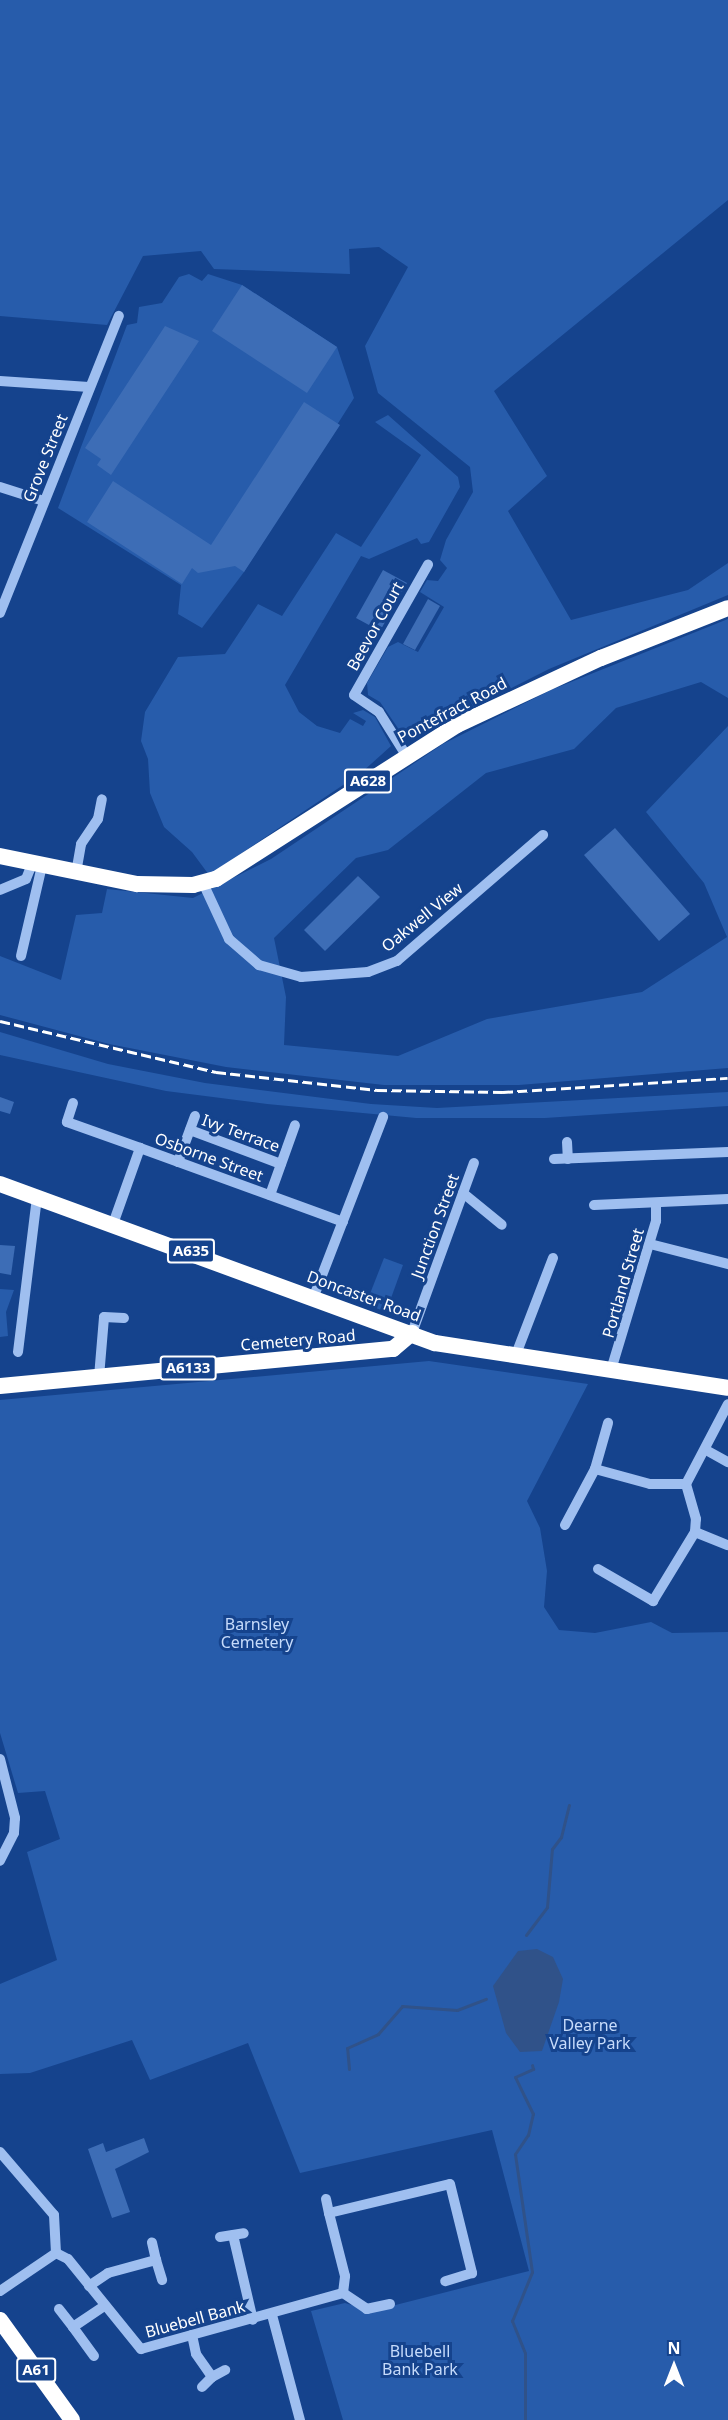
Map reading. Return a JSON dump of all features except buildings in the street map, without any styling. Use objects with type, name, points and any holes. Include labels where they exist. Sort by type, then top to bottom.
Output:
[{"type":"highway","name":"Pontefract Road","points":[[0,856],[76,873],[158,886],[203,883],[271,847],[406,755],[457,724],[552,679],[728,608]]},
{"type":"highway","name":"Doncaster Road","points":[[0,1184],[314,1296],[435,1342],[515,1357],[728,1388]]},
{"type":"highway","points":[[376,1350],[386,1336],[381,1321]]},
{"type":"highway","points":[[393,1349],[412,1332]]},
{"type":"highway","name":"A6133","points":[[393,1349],[435,1342]]},
{"type":"highway","name":"Cemetery Road","points":[[0,1386],[393,1349]]},
{"type":"highway","name":"A61","points":[[0,2320],[72,2420]]},
{"type":"street","name":"Grove Street","points":[[0,613],[119,316]]},
{"type":"street","points":[[0,381],[89,387]]},
{"type":"street","points":[[0,486],[44,501]]},
{"type":"street","name":"Beevor Court","points":[[406,755],[378,712],[354,695],[428,565]]},
{"type":"street","points":[[76,873],[81,844],[94,826],[102,799]]},
{"type":"street","name":"Oakwell View","points":[[203,883],[229,939],[259,965],[301,977],[368,972],[397,961],[543,835]]},
{"type":"street","points":[[0,890],[26,879],[37,865]]},
{"type":"street","points":[[21,956],[37,865]]},
{"type":"street","points":[[72,1103],[67,1122],[140,1149]]},
{"type":"street","points":[[178,1162],[195,1116]]},
{"type":"street","points":[[314,1296],[383,1117]]},
{"type":"street","points":[[270,1195],[295,1125]]},
{"type":"street","name":"Ivy Terrace","points":[[190,1130],[281,1164]]},
{"type":"street","points":[[567,1142],[567,1159]]},
{"type":"street","name":"Osborne Street","points":[[113,1224],[140,1149],[343,1222]]},
{"type":"street","points":[[554,1159],[728,1152]]},
{"type":"street","name":"Junction Street","points":[[412,1332],[474,1163]]},
{"type":"street","points":[[463,1192],[502,1226]]},
{"type":"street","points":[[18,1353],[37,1197]]},
{"type":"street","name":"Portland Street","points":[[594,1206],[728,1199]]},
{"type":"street","name":"Portland Street","points":[[611,1370],[650,1244],[656,1203]]},
{"type":"street","points":[[650,1244],[728,1264]]},
{"type":"street","points":[[515,1357],[553,1258]]},
{"type":"street","points":[[99,1377],[104,1317],[124,1318]]},
{"type":"street","points":[[598,1569],[653,1600],[695,1533],[696,1519],[686,1484],[706,1450],[728,1404]]},
{"type":"street","points":[[565,1525],[595,1469],[608,1423]]},
{"type":"street","points":[[706,1450],[728,1462]]},
{"type":"street","points":[[595,1469],[650,1484],[686,1484]]},
{"type":"street","points":[[695,1533],[728,1545]]},
{"type":"street","points":[[0,1759],[10,1791],[14,1833],[0,1861]]},
{"type":"street","points":[[0,2152],[54,2215],[56,2253],[0,2291]]},
{"type":"street","points":[[329,2213],[450,2184],[472,2273],[445,2281]]},
{"type":"street","points":[[326,2199],[345,2276],[343,2294],[367,2308],[390,2304]]},
{"type":"street","points":[[220,2237],[238,2234],[253,2320]]},
{"type":"street","points":[[152,2242],[162,2280]]},
{"type":"street","name":"Bluebell Bank","points":[[56,2253],[68,2259],[141,2349],[343,2294]]},
{"type":"street","points":[[89,2286],[108,2273],[156,2260]]},
{"type":"street","points":[[73,2327],[104,2306]]},
{"type":"street","points":[[59,2309],[94,2356]]},
{"type":"street","points":[[272,2315],[300,2420]]},
{"type":"street","points":[[192,2335],[196,2354],[212,2377]]},
{"type":"street","points":[[202,2387],[212,2377],[225,2370]]},
{"type":"green space","points":[[0,0],[728,0],[728,200],[494,391],[547,476],[508,511],[571,620],[688,590],[728,563],[728,595],[549,669],[410,739],[402,734],[380,702],[368,695],[367,683],[388,647],[398,642],[418,652],[444,607],[420,592],[427,580],[438,581],[447,568],[440,560],[446,540],[473,492],[470,467],[378,393],[365,346],[408,267],[379,247],[349,249],[350,274],[214,269],[201,251],[143,256],[107,325],[0,316]]},
{"type":"green space","points":[[189,274],[202,281],[208,274],[242,285],[337,347],[354,398],[244,572],[202,628],[178,614],[181,585],[58,508],[127,325],[137,323],[139,307],[162,303],[179,277]]},
{"type":"green space","points":[[388,415],[458,477],[460,487],[429,542],[421,544],[417,538],[369,559],[361,556],[285,685],[299,712],[317,726],[340,733],[350,719],[363,726],[366,721],[353,713],[363,710],[375,717],[391,746],[361,773],[209,875],[192,852],[164,827],[150,793],[148,759],[141,741],[145,712],[178,657],[225,654],[258,604],[282,616],[336,533],[361,547],[421,455],[375,422]]},
{"type":"green space","points":[[728,619],[728,698],[701,682],[616,708],[574,749],[486,773],[388,850],[356,858],[274,938],[286,997],[284,1045],[398,1056],[487,1019],[642,992],[727,937],[704,883],[646,812],[728,726],[728,1068],[519,1085],[384,1085],[226,1067],[109,1044],[0,1015],[0,956],[61,980],[76,915],[102,913],[107,889],[193,898],[271,859],[443,744],[551,690]]},
{"type":"green space","points":[[0,1032],[108,1064],[205,1083],[371,1104],[437,1108],[728,1092],[728,1106],[545,1118],[416,1118],[267,1104],[166,1091],[0,1055]]},
{"type":"green space","points":[[384,1258],[403,1265],[386,1312],[366,1304]]},
{"type":"green space","points":[[0,1289],[14,1290],[6,1312],[8,1336],[0,1337]]},
{"type":"green space","points":[[429,1361],[588,1384],[527,1501],[540,1528],[547,1571],[544,1607],[559,1630],[595,1633],[651,1622],[672,1633],[728,1632],[728,2420],[343,2420],[311,2311],[345,2303],[372,2311],[529,2271],[492,2130],[300,2173],[248,2043],[150,2080],[132,2040],[30,2073],[0,2074],[0,1984],[57,1960],[27,1852],[60,1839],[45,1791],[18,1793],[0,1733],[0,1400]]},
{"type":"shaded area","points":[[537,1949],[553,1957],[563,1979],[559,2002],[542,2051],[520,2052],[506,2033],[493,1986],[518,1951]]},
{"type":"waterway","points":[[526,1935],[547,1907],[552,1849],[561,1837],[569,1805]]},
{"type":"waterway","points":[[349,2069],[347,2048],[378,2034],[402,2006],[457,2010],[486,1999]]},
{"type":"waterway","points":[[525,2420],[525,2353],[512,2321],[532,2272],[515,2154],[528,2135],[533,2114],[515,2077],[533,2069],[532,2065]]},
{"type":"railway","points":[[0,1021],[216,1072],[377,1090],[503,1092],[728,1078]]},
{"type":"park label","name":"Barnsley Cemetery","points":[[257,1633]]},
{"type":"park label","name":"Dearne Valley Park","points":[[590,2034]]},
{"type":"park label","name":"Bluebell Bank Park","points":[[420,2360]]}]
